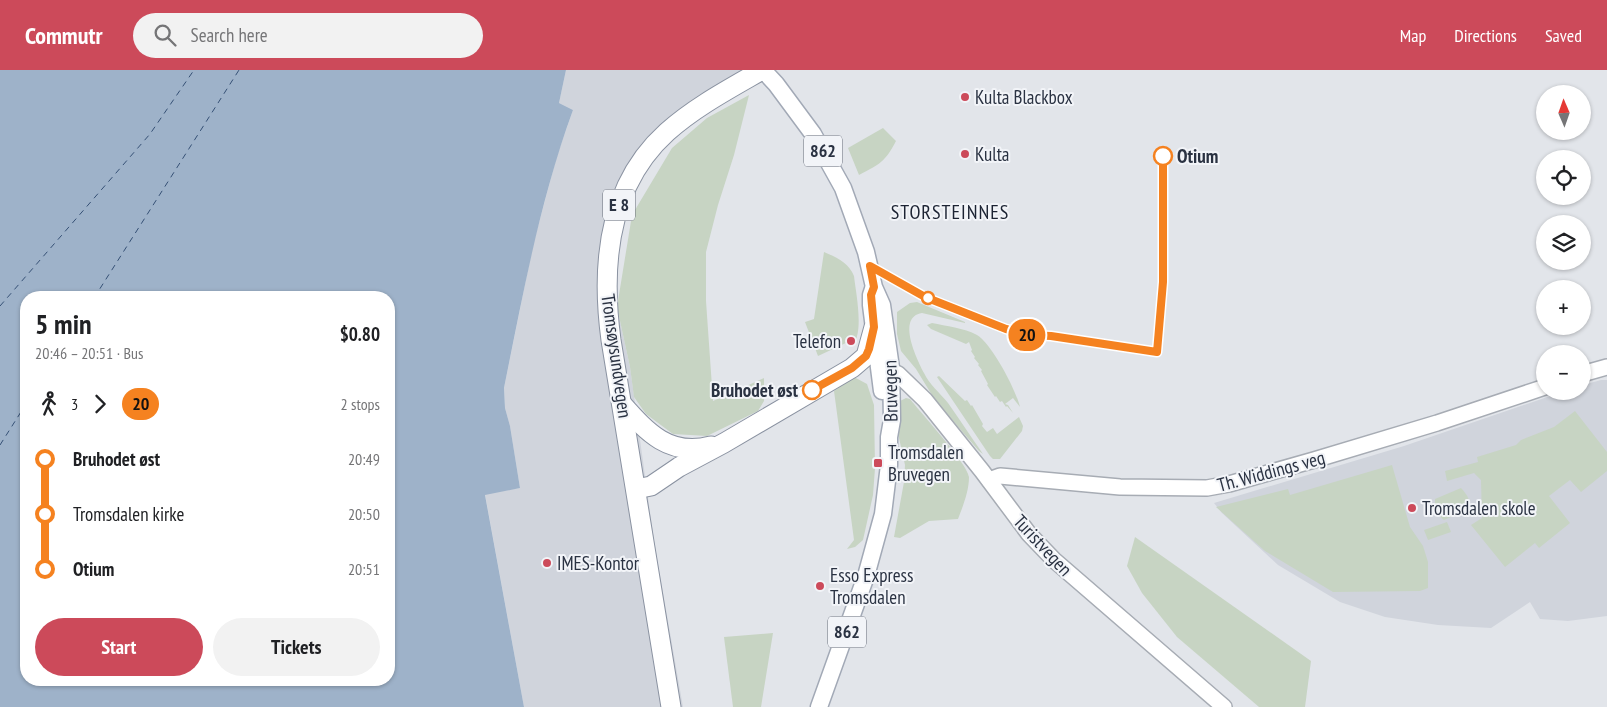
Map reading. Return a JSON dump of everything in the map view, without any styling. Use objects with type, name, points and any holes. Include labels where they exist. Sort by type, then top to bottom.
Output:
[{"type":"highway","name":"Tromsøysundvegen","points":[[671,707],[608,317],[607,273],[614,224],[629,181],[640,163],[666,132],[694,110],[762,70]]},
{"type":"highway","points":[[636,489],[651,486],[679,467],[724,443],[852,368],[866,356],[874,327]]},
{"type":"highway","points":[[622,404],[647,432],[669,445],[701,448],[724,443]]},
{"type":"main road","name":"Bruvegen","points":[[762,70],[790,101],[823,151],[843,188],[863,244],[874,287],[882,305],[886,371],[892,420],[883,514],[855,610],[819,707]]},
{"type":"main road","name":"Bruvegen","points":[[874,287],[871,295],[874,327],[886,371]]},
{"type":"street","points":[[1591,371],[1607,367]]},
{"type":"street","name":"Turistvegen","points":[[886,371],[904,378],[924,400],[989,480],[1023,526],[1054,560],[1224,707]]},
{"type":"street","name":"Th. Widdings veg","points":[[989,480],[1000,476],[1129,488],[1207,488],[1229,484],[1314,460],[1437,423],[1536,390]]},
{"type":"shaded area","points":[[566,70],[762,70],[667,121],[617,199],[617,307],[630,367],[654,541],[683,707],[524,707],[485,494],[520,488],[510,426],[505,408],[504,388],[533,245],[557,156],[573,110],[559,103]]},
{"type":"shaded area","name":"Tromsdalen skole","points":[[1607,380],[1607,616],[1568,621],[1540,619],[1530,602],[1491,628],[1438,625],[1385,617],[1340,602],[1278,565],[1222,513],[1214,503],[1404,446],[1539,400],[1591,400],[1591,383]]},
{"type":"green space","points":[[749,95],[706,252],[706,301],[713,401],[764,378],[764,401],[758,411],[707,436],[673,434],[646,414],[634,397],[630,367],[617,307],[632,215],[672,148],[707,118]]},
{"type":"green space","points":[[883,128],[896,141],[889,154],[881,162],[859,175],[848,148]]},
{"type":"green space","points":[[824,252],[842,261],[852,271],[859,322],[853,345],[848,342],[818,356],[805,322],[814,319]]},
{"type":"green space","points":[[917,302],[965,322],[922,313],[914,316],[910,322],[909,330],[913,349],[926,377],[948,403],[983,454],[935,400],[916,369],[901,351],[897,334],[897,312],[910,303]]},
{"type":"green space","points":[[932,323],[966,331],[977,335],[983,340],[1003,368],[1020,407],[1013,398],[1005,404],[1008,405],[1013,413],[1002,401],[1000,402],[995,397],[987,385],[979,364],[974,358],[969,342],[966,344],[931,329],[927,325]]},
{"type":"green space","points":[[939,376],[965,401],[967,400],[972,405],[987,432],[993,428],[997,434],[1019,417],[1023,426],[1022,431],[1000,459],[993,459],[990,456],[937,377]]},
{"type":"green space","points":[[854,377],[867,384],[874,405],[875,468],[873,495],[863,540],[855,547],[847,549],[854,540],[834,391]]},
{"type":"green space","points":[[906,398],[910,399],[953,450],[967,470],[969,482],[958,519],[929,521],[900,538],[894,537],[904,482],[905,465],[897,429],[896,403]]},
{"type":"green space","points":[[1575,411],[1607,452],[1607,471],[1581,492],[1570,480],[1549,496],[1570,523],[1539,548],[1535,543],[1505,567],[1471,525],[1482,518],[1481,480],[1474,473],[1447,481],[1445,471],[1478,462],[1477,457],[1516,445],[1521,440],[1554,427]]},
{"type":"green space","points":[[1392,465],[1410,527],[1423,546],[1428,562],[1428,588],[1420,591],[1333,592],[1265,551],[1216,507],[1288,489],[1290,495]]},
{"type":"green space","points":[[1461,488],[1468,498],[1469,509],[1444,520],[1436,511],[1435,499]]},
{"type":"green space","points":[[1447,522],[1451,532],[1428,540],[1424,530]]},
{"type":"green space","points":[[1135,537],[1311,661],[1305,707],[1259,707],[1177,637],[1142,593],[1127,566]]},
{"type":"green space","points":[[773,633],[761,707],[733,707],[724,637]]},
{"type":"water","points":[[0,70],[566,70],[559,103],[573,110],[561,144],[542,213],[525,282],[504,388],[505,408],[510,426],[520,488],[485,495],[524,707],[0,707]]},
{"type":"ferry route","points":[[0,306],[150,134],[194,70]]},
{"type":"ferry route","points":[[98,291],[239,70]]},
{"type":"ferry route","points":[[0,445],[20,413]]},
{"type":"bus line","name":"20","points":[[812,390],[852,368],[866,356],[874,327],[871,305],[871,295],[874,287],[870,266],[925,297],[1006,329],[1030,335],[1051,336],[1157,352],[1163,282],[1163,156]]},
{"type":"place","name":"Kulta Blackbox","points":[[965,97]]},
{"type":"place","name":"Kulta","points":[[965,154]]},
{"type":"place","name":"Otium","points":[[1163,156]]},
{"type":"place","name":"Telefon","points":[[851,341]]},
{"type":"place","name":"Bruhodet øst","points":[[812,390]]},
{"type":"place","name":"Tromsdalen Bruvegen","points":[[878,463]]},
{"type":"place","name":"Tromsdalen skole","points":[[1412,508]]},
{"type":"place","name":"IMES-Kontor","points":[[547,563]]},
{"type":"place","name":"Esso Express Tromsdalen","points":[[820,586]]},
{"type":"district","name":"STORSTEINNES","points":[[950,212]]}]
